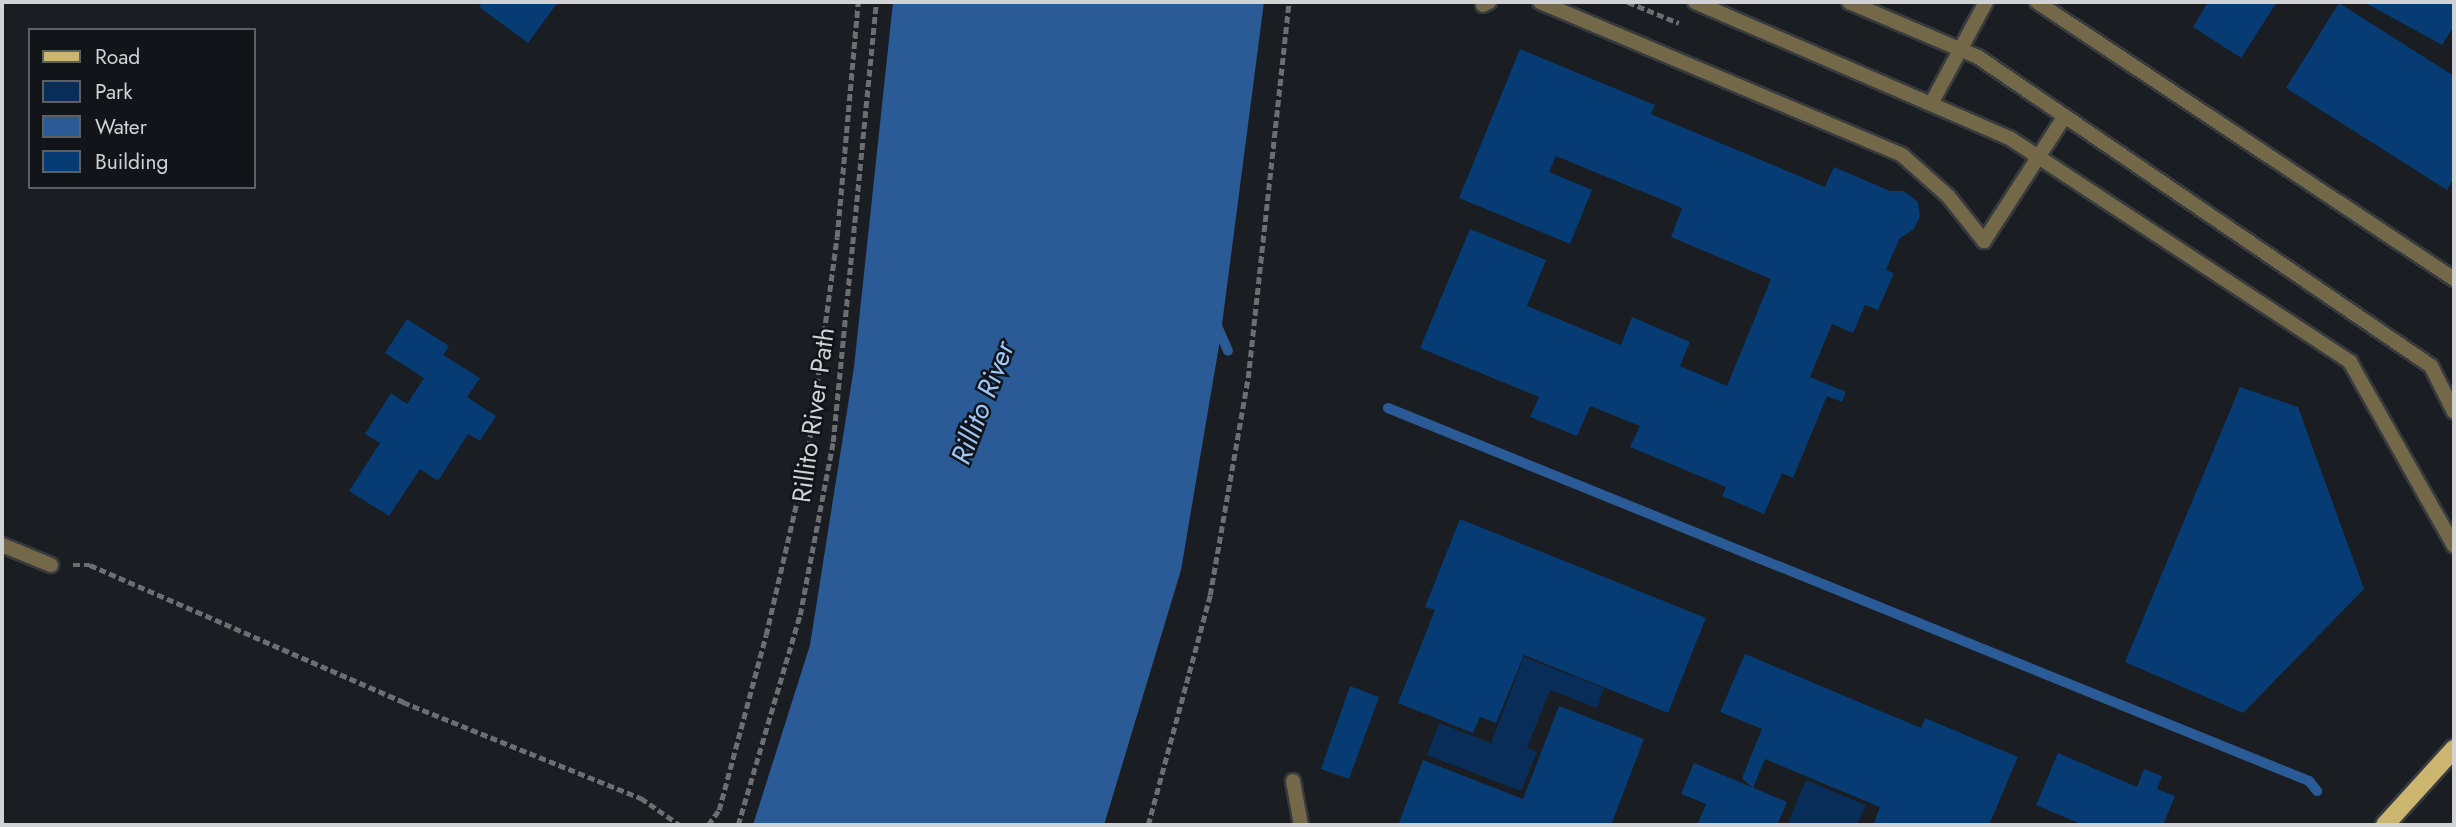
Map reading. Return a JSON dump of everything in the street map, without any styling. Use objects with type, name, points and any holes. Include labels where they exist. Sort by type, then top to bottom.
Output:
[{"type":"main road","points":[[2385,825],[2454,749]]},
{"type":"street","points":[[1541,2],[1902,155],[1948,197],[1984,241],[2065,116]]},
{"type":"street","points":[[1695,2],[2011,139],[2350,362],[2454,546]]},
{"type":"street","points":[[1849,2],[1978,57],[2431,366],[2454,412]]},
{"type":"street","points":[[1931,104],[1958,48],[1986,2]]},
{"type":"street","points":[[2037,2],[2454,279]]},
{"type":"street","points":[[2,545],[51,565]]},
{"type":"street","points":[[1293,781],[1301,825]]},
{"type":"path","points":[[708,825],[719,810],[780,581],[807,458],[837,237],[858,2]]},
{"type":"path","name":"Rillito River Path","points":[[738,825],[800,615],[833,442],[876,2]]},
{"type":"path","points":[[1149,825],[1210,595],[1248,378],[1289,2]]},
{"type":"path","points":[[51,565],[90,565],[403,702],[640,798],[680,825]]},
{"type":"green space","points":[[1524,657],[1604,688],[1597,708],[1550,690],[1527,748],[1537,752],[1521,791],[1427,755],[1439,723],[1491,743]]},
{"type":"green space","points":[[1806,780],[1866,805],[1857,825],[1787,825]]},
{"type":"water","name":"Rillito River","points":[[893,2],[1264,2],[1220,340],[1181,570],[1104,825],[753,825],[810,645],[854,367]]},
{"type":"building","points":[[483,2],[558,2],[528,43],[479,7]]},
{"type":"building","points":[[2208,2],[2277,2],[2241,58],[2193,27]]},
{"type":"building","points":[[2364,2],[2454,2],[2454,26],[2442,45]]},
{"type":"building","points":[[2339,3],[2454,76],[2454,177],[2447,190],[2286,88]]},
{"type":"building","points":[[1520,49],[1655,105],[1651,114],[1825,187],[1834,167],[1890,191],[1904,191],[1918,202],[1920,216],[1914,229],[1899,239],[1886,270],[1894,273],[1878,310],[1865,305],[1853,333],[1832,324],[1810,377],[1846,392],[1842,402],[1827,396],[1793,478],[1782,473],[1764,514],[1722,496],[1726,487],[1630,447],[1640,426],[1590,406],[1577,436],[1530,417],[1539,397],[1420,348],[1470,229],[1546,260],[1527,306],[1621,345],[1632,317],[1690,342],[1680,366],[1727,386],[1771,279],[1671,237],[1682,208],[1556,156],[1549,172],[1592,190],[1570,244],[1459,198]]},
{"type":"building","points":[[407,319],[449,346],[443,355],[480,378],[467,397],[496,416],[480,441],[468,434],[438,481],[420,469],[389,516],[349,491],[380,443],[365,434],[391,393],[407,404],[424,378],[385,353]]},
{"type":"building","points":[[2240,387],[2298,407],[2364,589],[2243,713],[2125,662]]},
{"type":"building","points":[[1460,519],[1706,618],[1668,713],[1524,655],[1496,723],[1480,717],[1473,733],[1398,703],[1435,610],[1425,607]]},
{"type":"building","points":[[1745,654],[1921,728],[1925,718],[2018,757],[1989,825],[1873,825],[1880,807],[1765,759],[1753,788],[1742,778],[1762,729],[1720,712]]},
{"type":"building","points":[[1350,686],[1379,697],[1349,779],[1321,769]]},
{"type":"building","points":[[1559,706],[1644,739],[1611,825],[1398,825],[1423,760],[1523,799]]},
{"type":"building","points":[[2058,753],[2137,787],[2144,769],[2162,776],[2157,789],[2175,796],[2163,825],[2083,825],[2036,805]]},
{"type":"building","points":[[1694,763],[1787,802],[1777,825],[1697,825],[1706,804],[1681,794]]},
{"type":"waterway","points":[[1217,326],[1228,351]]},
{"type":"waterway","points":[[1388,408],[2309,781],[2317,791]]}]
